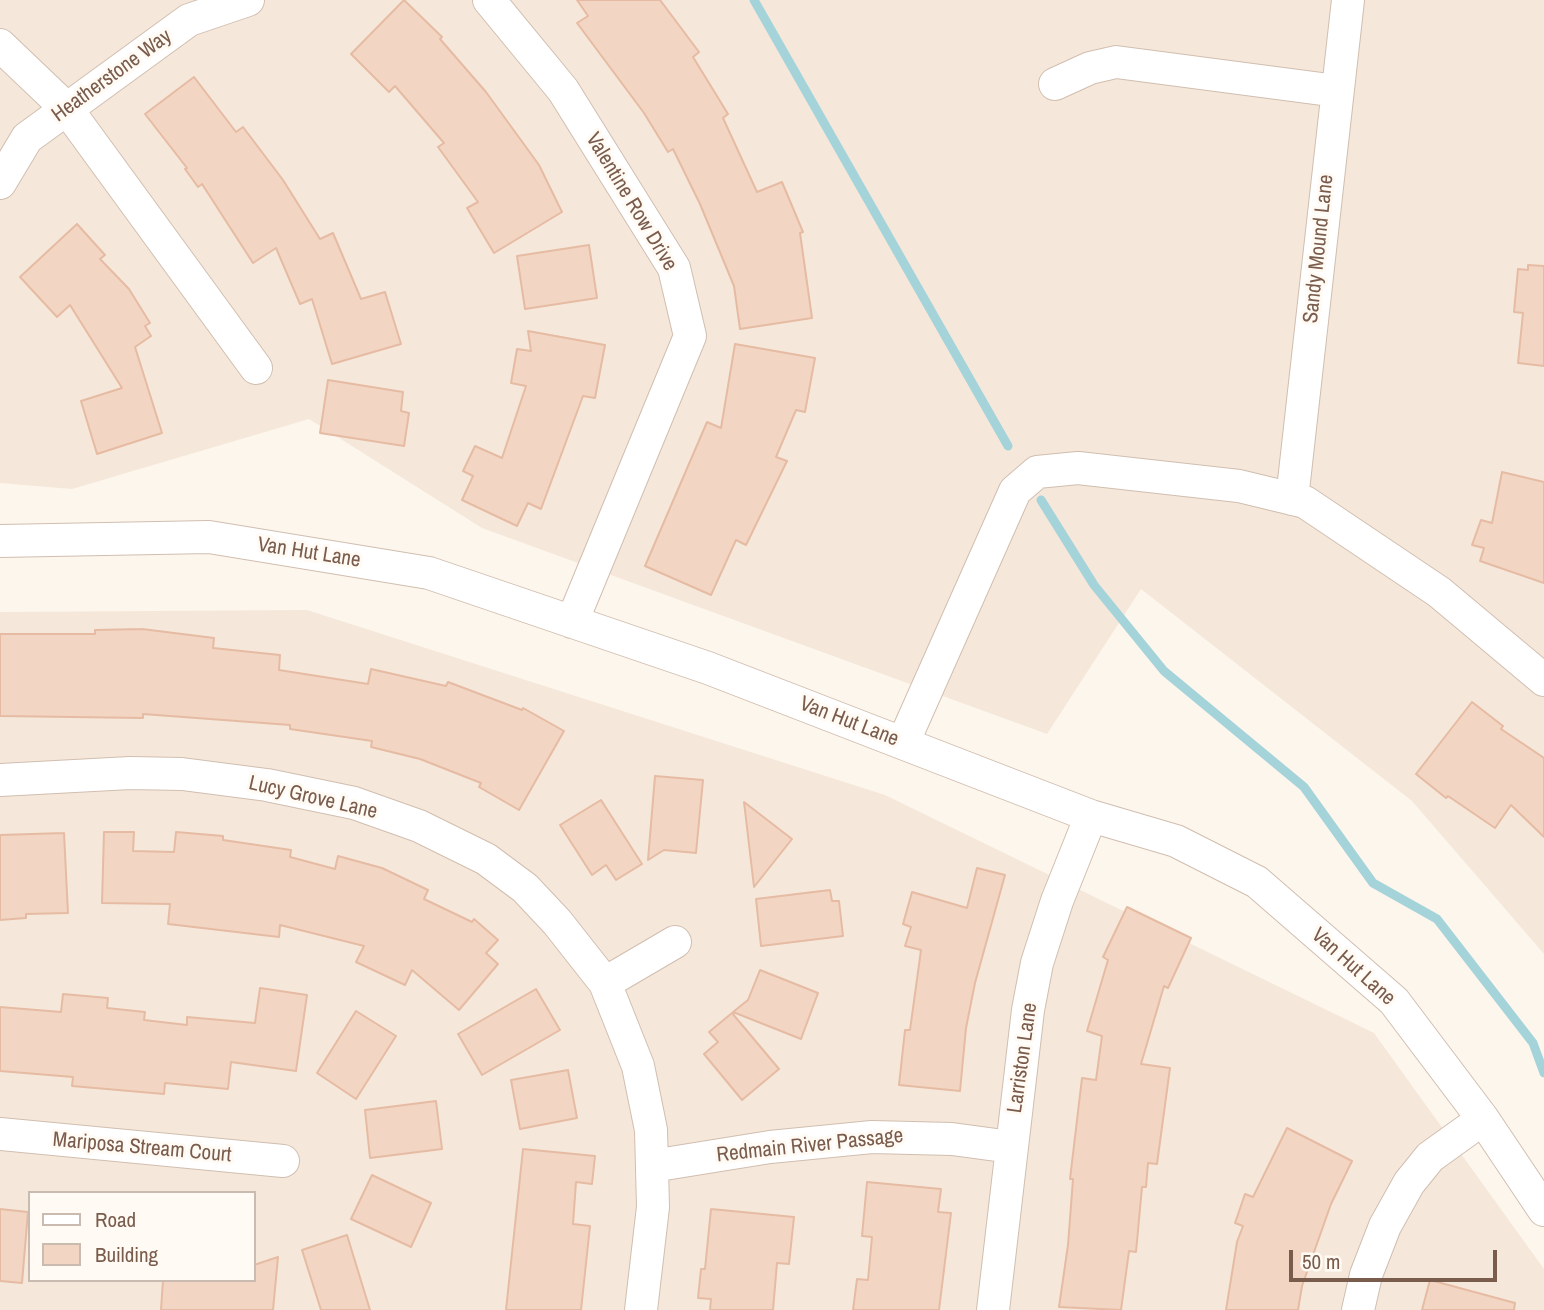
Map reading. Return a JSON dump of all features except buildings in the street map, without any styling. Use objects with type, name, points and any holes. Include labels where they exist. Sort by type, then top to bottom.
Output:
[{"type":"street","name":"Heatherstone Way","points":[[0,183],[27,138],[189,20],[248,0]]},
{"type":"street","name":"Valentine Row Drive","points":[[489,0],[563,90],[674,268],[690,336],[572,622]]},
{"type":"street","name":"Sandy Mound Lane","points":[[1292,499],[1348,0]]},
{"type":"street","points":[[0,45],[67,109],[256,368]]},
{"type":"street","points":[[1055,84],[1090,68],[1116,62],[1337,91]]},
{"type":"street","points":[[902,743],[1015,491],[1038,472],[1091,470],[1239,486],[1305,502],[1439,592],[1539,676]]},
{"type":"street","name":"Van Hut Lane","points":[[0,541],[209,537],[429,573],[708,668],[1091,816],[1176,841],[1256,883],[1394,1001],[1483,1119],[1544,1210]]},
{"type":"street","name":"Lucy Grove Lane","points":[[0,780],[130,773],[182,774],[267,785],[354,803],[419,826],[486,859],[525,888],[557,922],[605,983],[638,1066],[651,1130],[653,1206],[640,1310]]},
{"type":"street","name":"Larriston Lane","points":[[993,1310],[1028,1010],[1037,963],[1057,901],[1091,816]]},
{"type":"street","points":[[605,983],[675,942]]},
{"type":"street","points":[[1358,1310],[1366,1275],[1385,1226],[1409,1183],[1430,1157],[1483,1119]]},
{"type":"street","name":"Mariposa Stream Court","points":[[0,1134],[283,1161]]},
{"type":"street","name":"Redmain River Passage","points":[[652,1166],[769,1147],[872,1137],[952,1139],[1011,1147]]},
{"type":"shaded area","points":[[0,0],[1544,0],[1544,954],[1412,801],[1141,589],[1047,734],[482,528],[309,419],[72,489],[0,483]]},
{"type":"shaded area","points":[[307,610],[885,795],[1374,1033],[1544,1269],[1544,1310],[0,1310],[0,612]]},
{"type":"waterway","points":[[754,0],[1008,446]]},
{"type":"waterway","points":[[1041,500],[1094,585],[1164,671],[1304,787],[1373,883],[1437,919],[1533,1043],[1544,1073]]}]
